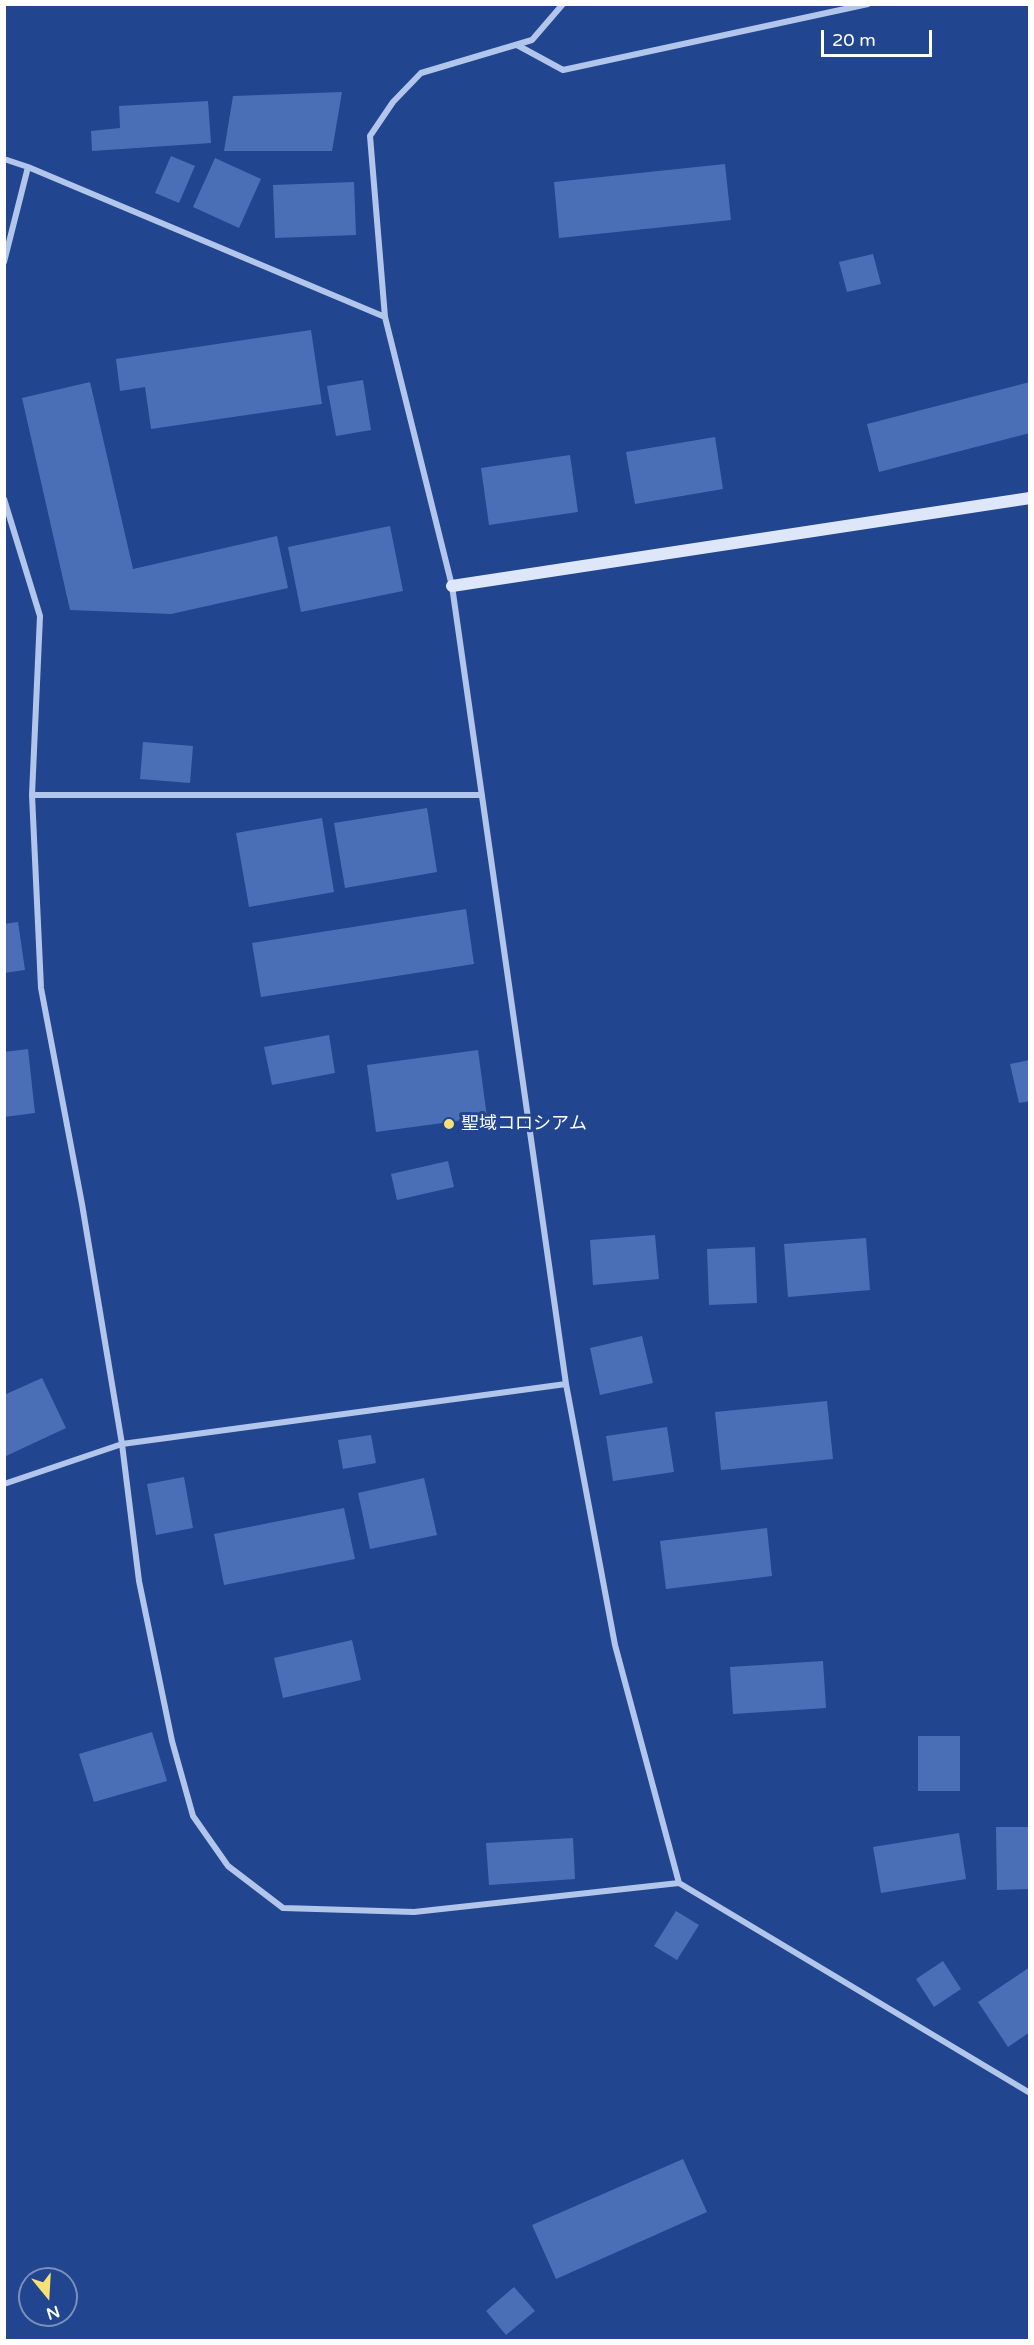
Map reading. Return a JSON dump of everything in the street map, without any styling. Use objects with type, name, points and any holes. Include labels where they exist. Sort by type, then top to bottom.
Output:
[{"type":"street","points":[[563,4],[532,40],[421,73],[393,102],[370,136],[385,316],[452,586],[566,1384],[615,1645],[679,1883]]},
{"type":"street","points":[[516,45],[564,70],[868,4]]},
{"type":"street","points":[[4,159],[385,316]]},
{"type":"street","points":[[4,262],[28,167]]},
{"type":"street","points":[[4,498],[40,616],[32,795],[41,988],[82,1204],[122,1444],[139,1581],[172,1741],[193,1816],[228,1866],[283,1908],[414,1912],[679,1883],[1029,2093]]},
{"type":"street","points":[[452,586],[1029,498]]},
{"type":"street","points":[[32,795],[482,795]]},
{"type":"street","points":[[4,1484],[122,1444],[566,1384]]},
{"type":"building","points":[[342,92],[332,151],[224,151],[233,96]]},
{"type":"building","points":[[208,101],[211,143],[92,151],[91,131],[120,128],[119,106]]},
{"type":"building","points":[[171,156],[195,166],[179,203],[155,193]]},
{"type":"building","points":[[215,158],[261,179],[239,228],[193,207]]},
{"type":"building","points":[[725,164],[731,220],[559,238],[554,182]]},
{"type":"building","points":[[354,182],[356,235],[275,238],[273,185]]},
{"type":"building","points":[[873,254],[881,284],[847,292],[839,262]]},
{"type":"building","points":[[311,330],[322,404],[151,429],[145,387],[120,391],[116,359]]},
{"type":"building","points":[[363,380],[371,430],[336,436],[327,386]]},
{"type":"building","points":[[90,382],[133,569],[277,536],[288,588],[171,614],[70,610],[22,398]]},
{"type":"building","points":[[1030,382],[1030,433],[879,472],[867,424]]},
{"type":"building","points":[[715,437],[723,489],[635,504],[626,452]]},
{"type":"building","points":[[570,455],[578,512],[489,525],[481,468]]},
{"type":"building","points":[[390,526],[403,591],[301,612],[288,547]]},
{"type":"building","points":[[143,742],[193,746],[190,783],[140,779]]},
{"type":"building","points":[[427,808],[437,872],[345,888],[334,823]]},
{"type":"building","points":[[322,818],[334,892],[249,907],[236,833]]},
{"type":"building","points":[[466,909],[474,964],[261,997],[252,943]]},
{"type":"building","points":[[18,922],[25,970],[4,973],[4,924]]},
{"type":"building","points":[[329,1035],[335,1073],[272,1085],[264,1047]]},
{"type":"building","points":[[28,1049],[35,1113],[4,1117],[4,1052]]},
{"type":"building","points":[[478,1050],[487,1117],[376,1132],[367,1065]]},
{"type":"building","points":[[1030,1060],[1030,1101],[1019,1103],[1010,1064]]},
{"type":"building","points":[[448,1161],[454,1187],[397,1200],[391,1174]]},
{"type":"building","points":[[655,1235],[659,1279],[593,1285],[590,1240]]},
{"type":"building","points":[[866,1238],[870,1290],[788,1297],[784,1244]]},
{"type":"building","points":[[755,1247],[757,1303],[709,1305],[707,1249]]},
{"type":"building","points":[[642,1336],[653,1383],[600,1395],[590,1348]]},
{"type":"building","points":[[42,1378],[66,1428],[4,1457],[4,1395]]},
{"type":"building","points":[[827,1401],[833,1459],[721,1470],[715,1412]]},
{"type":"building","points":[[667,1427],[674,1472],[613,1481],[606,1436]]},
{"type":"building","points":[[371,1435],[376,1463],[343,1469],[338,1440]]},
{"type":"building","points":[[184,1477],[193,1528],[156,1535],[147,1484]]},
{"type":"building","points":[[424,1478],[437,1535],[370,1549],[358,1493]]},
{"type":"building","points":[[344,1508],[355,1559],[224,1585],[214,1534]]},
{"type":"building","points":[[767,1528],[772,1576],[666,1589],[660,1541]]},
{"type":"building","points":[[352,1640],[361,1680],[283,1698],[274,1658]]},
{"type":"building","points":[[823,1661],[826,1708],[733,1714],[730,1667]]},
{"type":"building","points":[[152,1732],[167,1781],[94,1802],[79,1754]]},
{"type":"building","points":[[918,1736],[960,1736],[960,1791],[918,1791]]},
{"type":"building","points":[[996,1827],[1030,1827],[1030,1889],[997,1890]]},
{"type":"building","points":[[959,1833],[966,1879],[881,1893],[873,1847]]},
{"type":"building","points":[[573,1838],[575,1879],[489,1885],[486,1843]]},
{"type":"building","points":[[676,1911],[699,1925],[677,1960],[654,1946]]},
{"type":"building","points":[[943,1961],[961,1989],[934,2007],[916,1979]]},
{"type":"building","points":[[1030,1967],[1030,2032],[1008,2047],[978,2002]]},
{"type":"building","points":[[683,2159],[707,2212],[556,2279],[532,2225]]},
{"type":"building","points":[[514,2287],[535,2311],[506,2335],[486,2311]]},
{"type":"place","name":"聖域コロシアム","points":[[449,1124]]}]
